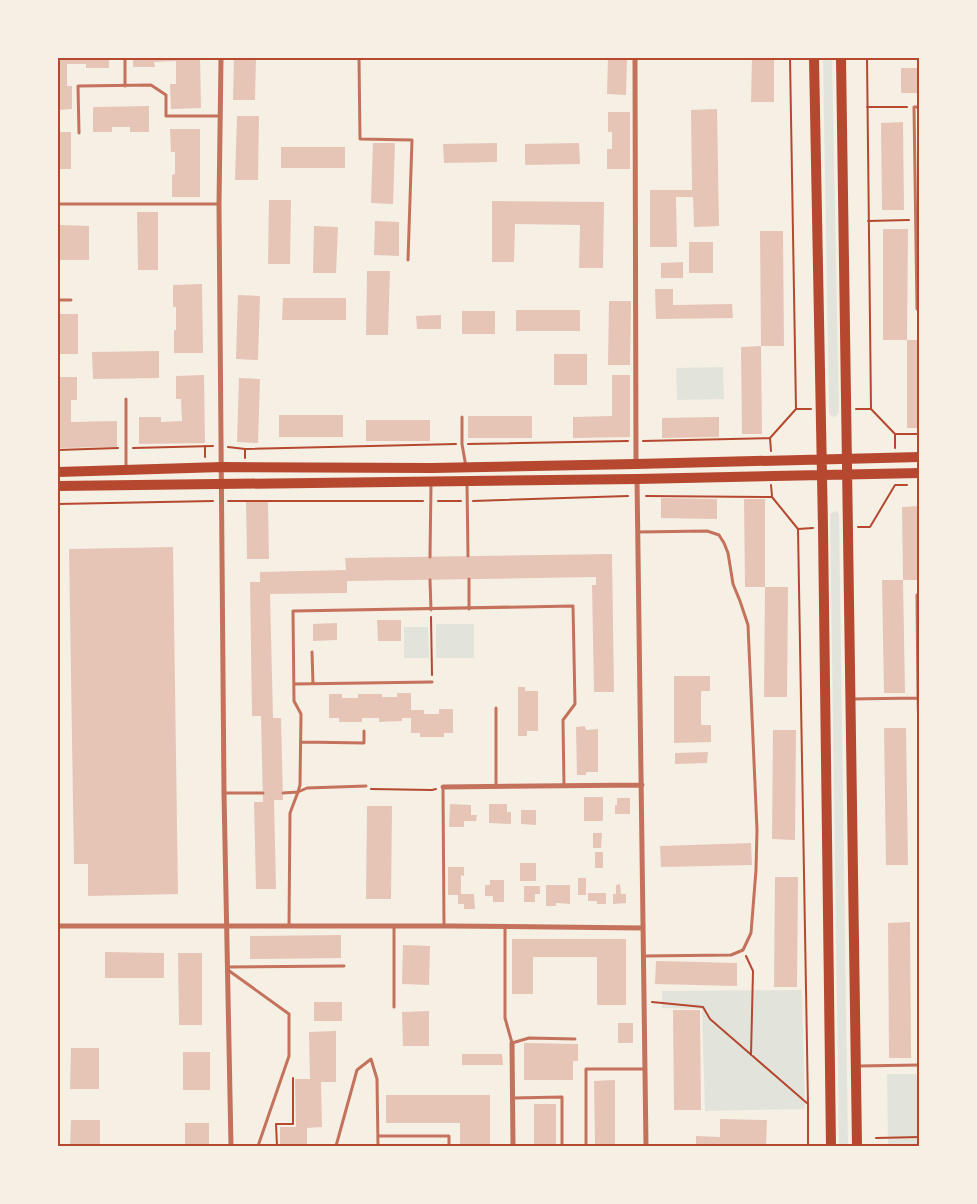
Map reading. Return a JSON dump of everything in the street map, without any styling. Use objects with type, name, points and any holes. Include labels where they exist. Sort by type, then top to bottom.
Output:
[{"type":"main road","points":[[814,58],[823,528],[831,1146]]},
{"type":"main road","points":[[841,58],[858,1146]]},
{"type":"main road","points":[[58,472],[222,467],[466,467],[920,457]]},
{"type":"main road","points":[[58,486],[822,476],[920,473]]},
{"type":"street","points":[[221,58],[219,204],[224,793],[231,1146]]},
{"type":"street","points":[[635,58],[636,464]]},
{"type":"street","points":[[637,478],[646,1146]]},
{"type":"street","points":[[444,787],[642,785]]},
{"type":"street","points":[[58,926],[504,926],[644,928]]},
{"type":"street","points":[[512,1043],[513,1146]]},
{"type":"lane","points":[[125,58],[125,86]]},
{"type":"lane","points":[[359,58],[360,139],[412,140],[408,260]]},
{"type":"lane","points":[[79,133],[78,86],[151,85],[166,95],[166,116],[220,116]]},
{"type":"lane","points":[[920,107],[914,107],[918,269],[917,309],[920,311]]},
{"type":"lane","points":[[58,204],[219,204]]},
{"type":"lane","points":[[58,300],[72,300]]},
{"type":"lane","points":[[126,400],[126,470]]},
{"type":"lane","points":[[462,417],[462,444],[466,467]]},
{"type":"lane","points":[[430,557],[431,481]]},
{"type":"lane","points":[[466,481],[468,556]]},
{"type":"lane","points":[[638,532],[707,531],[719,535],[728,553],[733,584],[748,625],[757,830],[751,933],[743,950],[731,955],[644,956]]},
{"type":"lane","points":[[469,579],[469,609]]},
{"type":"lane","points":[[430,580],[431,610]]},
{"type":"lane","points":[[920,593],[917,595],[920,767]]},
{"type":"lane","points":[[290,926],[290,813],[300,785],[302,742],[302,714],[294,700],[293,611],[573,606],[575,704],[563,720],[564,787]]},
{"type":"lane","points":[[312,652],[313,684]]},
{"type":"lane","points":[[294,684],[432,682]]},
{"type":"lane","points":[[851,699],[918,698]]},
{"type":"lane","points":[[496,708],[496,787]]},
{"type":"lane","points":[[302,742],[364,743],[364,731]]},
{"type":"lane","points":[[283,793],[298,792],[307,788],[366,786]]},
{"type":"lane","points":[[444,787],[444,926]]},
{"type":"lane","points":[[224,793],[263,793]]},
{"type":"lane","points":[[394,926],[394,1007]]},
{"type":"lane","points":[[504,926],[505,1018],[512,1043],[529,1038],[575,1038]]},
{"type":"lane","points":[[227,968],[344,966]]},
{"type":"lane","points":[[227,968],[289,1014],[289,1056],[258,1146]]},
{"type":"lane","points":[[336,1146],[357,1070],[371,1059],[378,1079],[378,1146]]},
{"type":"lane","points":[[856,1066],[920,1065]]},
{"type":"lane","points":[[586,1146],[586,1069],[646,1069]]},
{"type":"lane","points":[[513,1098],[562,1097],[562,1146]]},
{"type":"lane","points":[[378,1136],[449,1136],[449,1146]]},
{"type":"path","points":[[58,450],[221,446],[245,449],[770,438],[796,409],[790,58]]},
{"type":"path","points":[[867,58],[870,409],[895,434],[920,434]]},
{"type":"path","points":[[867,107],[914,107]]},
{"type":"path","points":[[868,221],[916,220]]},
{"type":"path","points":[[796,409],[820,409]]},
{"type":"path","points":[[846,409],[870,409]]},
{"type":"path","points":[[848,527],[870,527],[895,485],[911,485]]},
{"type":"path","points":[[58,504],[244,500],[468,501],[638,496],[772,497],[798,529],[808,1146]]},
{"type":"path","points":[[798,529],[823,528]]},
{"type":"path","points":[[431,610],[432,682]]},
{"type":"path","points":[[366,786],[373,789],[432,790],[444,787]]},
{"type":"path","points":[[743,950],[753,971],[751,1055]]},
{"type":"path","points":[[644,1002],[703,1006],[710,1019],[808,1104]]},
{"type":"path","points":[[276,1146],[276,1124],[293,1124],[293,1078]]},
{"type":"path","points":[[876,1138],[920,1137]]},
{"type":"shaded area","points":[[823,58],[832,58],[839,413],[835,417],[829,413]]},
{"type":"shaded area","points":[[723,367],[724,399],[677,400],[676,368]]},
{"type":"shaded area","points":[[835,511],[839,514],[848,1146],[839,1146],[830,514]]},
{"type":"shaded area","points":[[436,624],[474,624],[474,658],[436,658]]},
{"type":"shaded area","points":[[404,627],[428,627],[429,658],[404,658]]},
{"type":"shaded area","points":[[802,990],[805,1109],[705,1111],[702,1009],[662,1008],[662,991]]},
{"type":"shaded area","points":[[887,1074],[919,1074],[919,1146],[888,1146]]},
{"type":"building","points":[[58,58],[109,58],[109,68],[86,68],[86,64],[67,64],[67,86],[72,86],[72,109],[58,110]]},
{"type":"building","points":[[133,58],[200,58],[201,108],[171,109],[170,84],[176,84],[176,61],[154,62],[155,67],[133,67]]},
{"type":"building","points":[[234,58],[256,58],[255,100],[233,100]]},
{"type":"building","points":[[608,58],[627,58],[626,95],[607,94]]},
{"type":"building","points":[[752,58],[774,58],[774,102],[751,102]]},
{"type":"building","points":[[901,68],[920,68],[920,93],[901,93]]},
{"type":"building","points":[[149,106],[149,132],[130,132],[130,127],[112,127],[112,132],[93,132],[93,107]]},
{"type":"building","points":[[717,109],[719,226],[694,227],[693,197],[676,197],[677,247],[650,247],[650,190],[692,190],[691,110]]},
{"type":"building","points":[[608,112],[630,112],[630,169],[607,169],[607,149],[612,149],[612,132],[608,132]]},
{"type":"building","points":[[237,116],[259,116],[258,180],[235,180]]},
{"type":"building","points":[[903,122],[904,210],[882,210],[881,123]]},
{"type":"building","points":[[170,129],[200,129],[200,197],[172,197],[175,152],[171,152]]},
{"type":"building","points":[[58,132],[71,132],[71,169],[58,169]]},
{"type":"building","points":[[373,143],[395,143],[393,204],[371,203]]},
{"type":"building","points":[[497,143],[497,162],[444,163],[443,144]]},
{"type":"building","points":[[579,143],[580,164],[525,165],[525,144]]},
{"type":"building","points":[[281,147],[345,147],[345,168],[281,168]]},
{"type":"building","points":[[269,200],[291,200],[290,264],[268,264]]},
{"type":"building","points":[[492,201],[604,202],[603,268],[579,268],[580,225],[515,224],[514,262],[492,262]]},
{"type":"building","points":[[137,212],[158,212],[158,270],[138,270]]},
{"type":"building","points":[[375,221],[399,222],[399,256],[374,255]]},
{"type":"building","points":[[58,225],[89,226],[89,260],[58,260]]},
{"type":"building","points":[[314,226],[338,227],[336,273],[313,273]]},
{"type":"building","points":[[883,229],[908,229],[907,340],[883,340]]},
{"type":"building","points":[[760,231],[783,231],[784,346],[761,346]]},
{"type":"building","points":[[689,242],[713,242],[713,273],[689,273]]},
{"type":"building","points":[[683,262],[683,278],[661,278],[661,263]]},
{"type":"building","points":[[367,271],[390,271],[388,335],[366,335]]},
{"type":"building","points":[[202,284],[203,353],[174,353],[176,307],[173,307],[173,285]]},
{"type":"building","points":[[655,289],[673,289],[673,305],[732,304],[733,318],[656,319]]},
{"type":"building","points":[[238,295],[260,296],[258,360],[236,359]]},
{"type":"building","points":[[283,298],[346,298],[346,320],[282,320]]},
{"type":"building","points":[[609,301],[631,301],[630,365],[608,365]]},
{"type":"building","points":[[516,310],[580,310],[580,331],[516,331]]},
{"type":"building","points":[[462,311],[495,311],[495,334],[462,334]]},
{"type":"building","points":[[58,314],[78,314],[78,354],[58,354]]},
{"type":"building","points":[[441,315],[441,329],[417,329],[416,316]]},
{"type":"building","points":[[907,340],[920,340],[920,428],[907,428]]},
{"type":"building","points":[[761,346],[762,434],[742,434],[741,347]]},
{"type":"building","points":[[159,351],[159,378],[93,379],[92,352]]},
{"type":"building","points":[[554,354],[587,354],[587,385],[554,385]]},
{"type":"building","points":[[204,375],[205,443],[139,444],[139,417],[161,417],[161,422],[182,421],[181,399],[176,399],[176,376]]},
{"type":"building","points":[[612,375],[630,375],[630,437],[573,438],[573,417],[612,416]]},
{"type":"building","points":[[58,377],[77,377],[77,400],[71,400],[71,422],[117,421],[117,447],[58,448]]},
{"type":"building","points":[[239,378],[260,379],[258,443],[237,442]]},
{"type":"building","points":[[279,415],[343,415],[343,437],[279,437]]},
{"type":"building","points":[[468,416],[532,416],[532,438],[468,438]]},
{"type":"building","points":[[719,417],[719,437],[662,438],[662,418]]},
{"type":"building","points":[[366,420],[430,420],[430,441],[366,441]]},
{"type":"building","points":[[661,498],[717,499],[717,519],[661,518]]},
{"type":"building","points":[[744,499],[765,499],[765,587],[745,587]]},
{"type":"building","points":[[246,501],[268,501],[269,559],[247,559]]},
{"type":"building","points":[[920,506],[920,580],[903,580],[902,507]]},
{"type":"building","points":[[173,547],[178,894],[88,896],[88,864],[74,864],[69,549]]},
{"type":"building","points":[[612,554],[614,692],[594,692],[592,585],[596,585],[596,577],[347,581],[347,593],[270,594],[273,718],[281,718],[283,800],[274,800],[276,889],[256,889],[254,802],[263,802],[261,716],[252,716],[250,582],[260,582],[260,572],[346,570],[345,558]]},
{"type":"building","points":[[882,580],[903,580],[905,693],[884,693]]},
{"type":"building","points":[[765,587],[788,587],[787,697],[764,697]]},
{"type":"building","points":[[377,620],[401,620],[401,641],[378,641]]},
{"type":"building","points":[[337,623],[337,640],[313,641],[313,624]]},
{"type":"building","points":[[674,676],[710,676],[710,691],[701,691],[701,725],[711,725],[711,742],[674,743]]},
{"type":"building","points":[[518,687],[525,687],[525,691],[538,691],[538,731],[527,731],[527,736],[518,736]]},
{"type":"building","points":[[397,693],[411,693],[411,710],[424,710],[424,714],[439,714],[439,709],[453,709],[453,733],[444,733],[444,737],[420,737],[420,733],[411,733],[411,718],[402,718],[402,721],[379,722],[379,718],[362,718],[362,722],[339,722],[339,718],[329,718],[329,694],[342,694],[342,698],[358,698],[358,694],[382,694],[382,697],[397,697]]},
{"type":"building","points":[[585,726],[586,730],[598,729],[598,772],[586,772],[586,775],[577,775],[576,727]]},
{"type":"building","points":[[884,728],[906,728],[908,865],[886,865]]},
{"type":"building","points":[[773,730],[796,730],[795,840],[772,839]]},
{"type":"building","points":[[708,752],[707,763],[675,764],[675,753]]},
{"type":"building","points":[[584,797],[603,797],[603,821],[584,821]]},
{"type":"building","points":[[617,798],[630,798],[630,814],[615,814]]},
{"type":"building","points":[[450,804],[471,805],[471,815],[477,815],[476,821],[464,821],[464,827],[449,827]]},
{"type":"building","points":[[489,804],[507,804],[507,812],[511,812],[511,824],[489,823]]},
{"type":"building","points":[[367,806],[392,806],[391,899],[366,899]]},
{"type":"building","points":[[521,810],[536,810],[536,825],[521,824]]},
{"type":"building","points":[[593,833],[602,833],[601,848],[593,848]]},
{"type":"building","points":[[751,843],[752,865],[661,867],[660,846]]},
{"type":"building","points":[[595,852],[603,852],[603,868],[595,868]]},
{"type":"building","points":[[520,863],[536,863],[536,881],[520,881]]},
{"type":"building","points":[[448,867],[464,867],[464,876],[461,875],[461,894],[474,894],[475,909],[464,909],[464,904],[458,904],[458,895],[448,895]]},
{"type":"building","points":[[775,877],[798,877],[797,987],[774,987]]},
{"type":"building","points":[[578,878],[586,878],[586,895],[578,895]]},
{"type":"building","points":[[490,880],[504,880],[504,902],[493,902],[493,896],[485,896],[485,885],[490,885]]},
{"type":"building","points":[[620,884],[621,894],[626,894],[626,903],[613,904],[613,894],[616,894],[616,885]]},
{"type":"building","points":[[546,885],[570,885],[570,904],[556,903],[556,906],[546,906]]},
{"type":"building","points":[[524,886],[540,886],[540,894],[535,894],[535,902],[524,902]]},
{"type":"building","points":[[588,893],[606,893],[606,904],[588,901]]},
{"type":"building","points":[[910,922],[911,1058],[889,1058],[888,923]]},
{"type":"building","points":[[341,935],[341,958],[250,959],[250,936]]},
{"type":"building","points":[[512,939],[626,939],[626,1005],[597,1005],[597,957],[533,957],[533,994],[512,994]]},
{"type":"building","points":[[403,945],[430,946],[429,985],[402,984]]},
{"type":"building","points":[[105,952],[164,953],[164,978],[105,978]]},
{"type":"building","points":[[178,953],[202,953],[202,1025],[179,1025]]},
{"type":"building","points":[[656,961],[737,963],[737,986],[655,984]]},
{"type":"building","points":[[314,1002],[342,1002],[342,1021],[314,1021]]},
{"type":"building","points":[[673,1010],[700,1010],[701,1110],[674,1110]]},
{"type":"building","points":[[429,1011],[429,1046],[403,1046],[402,1012]]},
{"type":"building","points":[[618,1023],[633,1023],[633,1043],[618,1043]]},
{"type":"building","points":[[336,1031],[336,1082],[321,1082],[322,1127],[307,1128],[307,1146],[280,1146],[280,1127],[296,1127],[295,1079],[310,1079],[309,1032]]},
{"type":"building","points":[[524,1043],[578,1044],[578,1061],[573,1061],[573,1080],[524,1080]]},
{"type":"building","points":[[71,1048],[99,1048],[99,1089],[70,1089]]},
{"type":"building","points":[[183,1052],[210,1052],[210,1090],[183,1090]]},
{"type":"building","points":[[462,1054],[502,1054],[503,1065],[462,1065]]},
{"type":"building","points":[[615,1080],[615,1146],[595,1146],[594,1081]]},
{"type":"building","points":[[386,1095],[490,1095],[490,1146],[460,1146],[460,1123],[386,1123]]},
{"type":"building","points":[[534,1104],[556,1104],[556,1146],[534,1146]]},
{"type":"building","points":[[720,1119],[767,1120],[766,1146],[696,1146],[696,1136],[720,1137]]},
{"type":"building","points":[[71,1120],[100,1120],[100,1146],[70,1146]]},
{"type":"building","points":[[185,1123],[209,1123],[209,1146],[185,1146]]}]
